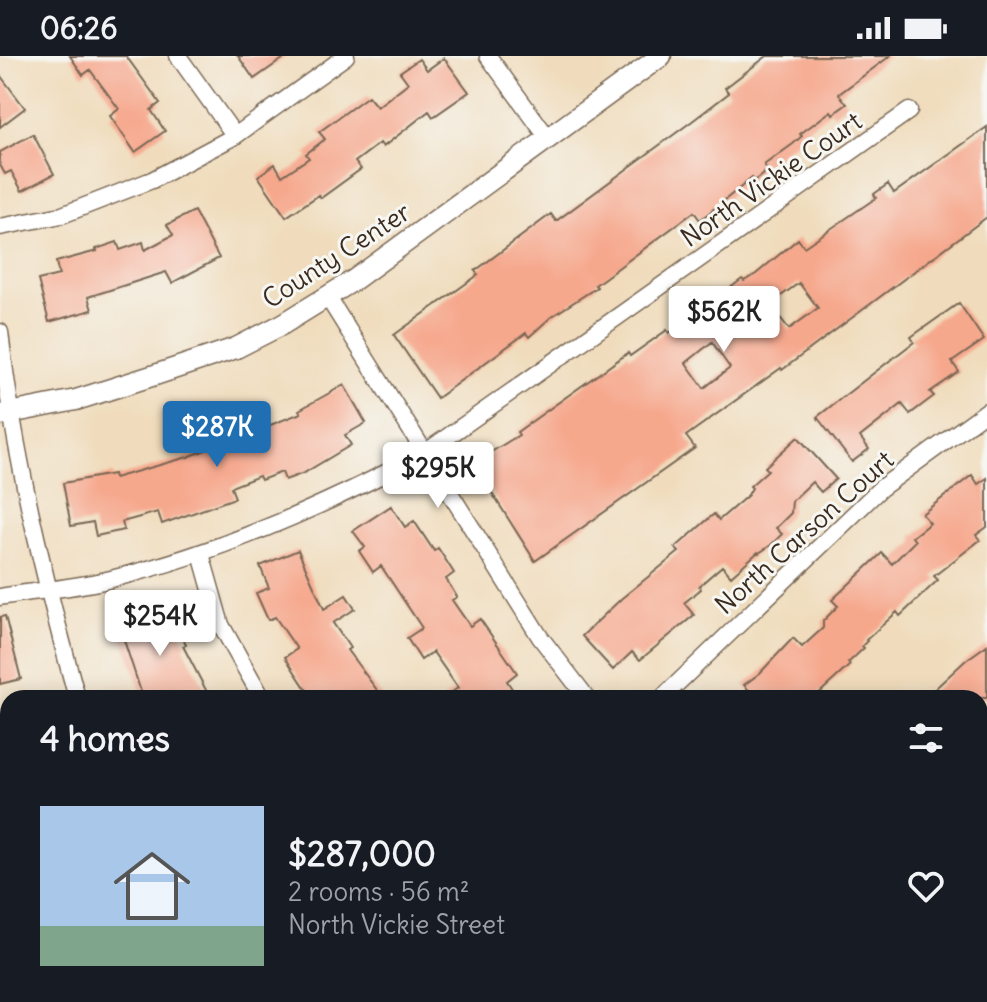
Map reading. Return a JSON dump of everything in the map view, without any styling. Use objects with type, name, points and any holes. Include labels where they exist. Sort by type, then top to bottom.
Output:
[{"type":"street","points":[[178,56],[235,136]]},
{"type":"street","points":[[0,227],[62,215],[152,180],[235,136],[346,56]]},
{"type":"street","points":[[488,56],[548,138]]},
{"type":"street","name":"County Center","points":[[5,414],[76,400],[236,348],[283,324],[354,280],[661,56]]},
{"type":"street","name":"North Vickie Court","points":[[0,597],[111,579],[201,554],[346,495],[426,452],[909,111]]},
{"type":"street","points":[[327,296],[540,637],[581,690]]},
{"type":"street","points":[[0,332],[5,414],[75,690]]},
{"type":"street","name":"North Carson Court","points":[[670,690],[881,488],[987,411]]},
{"type":"street","points":[[201,554],[221,625],[258,690]]},
{"type":"building","points":[[70,56],[126,56],[160,103],[151,110],[165,131],[135,152],[110,116],[119,109],[90,70],[83,75]]},
{"type":"building","points":[[238,56],[287,56],[254,79]]},
{"type":"building","points":[[767,56],[890,56],[839,94],[847,104],[833,114],[831,111],[800,134],[802,136],[793,144],[764,165],[768,170],[754,181],[752,178],[700,220],[694,212],[595,285],[597,287],[551,317],[529,337],[526,333],[437,398],[394,335],[478,275],[475,271],[551,214],[556,221],[691,122],[729,93],[725,88]]},
{"type":"building","points":[[444,58],[469,92],[433,117],[429,111],[383,147],[380,143],[355,162],[361,169],[321,198],[319,195],[286,217],[258,176],[275,164],[282,176],[309,158],[306,154],[325,139],[319,132],[368,96],[377,107],[408,83],[400,72],[419,59],[427,70]]},
{"type":"building","points":[[0,75],[25,108],[0,127]]},
{"type":"building","points":[[987,127],[987,217],[782,370],[686,436],[695,448],[535,561],[473,463],[519,435],[517,432],[628,353],[630,356],[667,330],[669,333],[710,298],[713,301],[742,279],[744,281],[756,274],[798,239],[804,247],[876,198],[874,194],[888,184],[894,193]],"holes":[[[799,283],[818,308],[789,329],[770,304]],[[712,342],[730,368],[704,388],[686,363]]]},
{"type":"building","points":[[33,134],[54,174],[22,191],[11,171],[5,174],[0,165],[0,152]]},
{"type":"building","points":[[194,211],[219,258],[172,283],[166,272],[88,297],[92,310],[49,322],[38,280],[59,275],[56,262],[117,242],[120,250],[143,242],[145,250],[173,235],[167,225]]},
{"type":"building","points":[[959,303],[984,340],[952,362],[959,372],[930,392],[934,396],[910,414],[902,404],[860,437],[869,449],[852,462],[817,417],[914,342],[911,337]]},
{"type":"building","points":[[344,385],[366,423],[345,435],[351,445],[304,473],[285,480],[282,472],[261,480],[259,476],[231,487],[235,498],[162,524],[158,512],[122,522],[124,530],[96,536],[93,522],[71,526],[63,483],[113,474],[114,478],[188,457],[301,413],[299,410]]},
{"type":"building","points":[[798,437],[836,479],[821,492],[812,482],[792,501],[791,513],[776,528],[782,534],[771,545],[758,552],[731,576],[722,566],[684,603],[694,615],[640,660],[632,652],[613,670],[582,636],[622,598],[679,552],[675,548],[714,514],[719,520],[748,495],[750,486],[768,470],[765,467]]},
{"type":"building","points":[[972,475],[978,484],[987,478],[987,527],[976,535],[980,540],[934,576],[938,580],[900,616],[897,612],[866,640],[862,646],[864,648],[848,663],[850,665],[823,690],[749,690],[744,685],[760,673],[793,638],[802,647],[823,628],[823,621],[838,606],[832,600],[882,553],[892,564],[915,541],[912,537],[930,523],[922,514]]},
{"type":"building","points":[[391,506],[405,527],[414,521],[434,551],[438,548],[454,573],[446,579],[457,597],[452,600],[470,626],[480,619],[517,673],[507,681],[513,690],[455,690],[458,688],[433,652],[421,660],[407,638],[422,628],[381,566],[373,572],[359,551],[365,547],[353,531]]},
{"type":"building","points":[[298,550],[324,609],[346,595],[355,609],[333,623],[350,648],[347,650],[377,690],[307,690],[285,657],[297,649],[275,617],[268,620],[256,593],[269,588],[260,566]]},
{"type":"building","points":[[158,609],[169,630],[179,627],[186,645],[183,646],[206,690],[140,690],[118,622]]},
{"type":"building","points":[[5,616],[21,679],[0,684],[0,617]]},
{"type":"building","points":[[987,645],[987,690],[934,690]]}]
